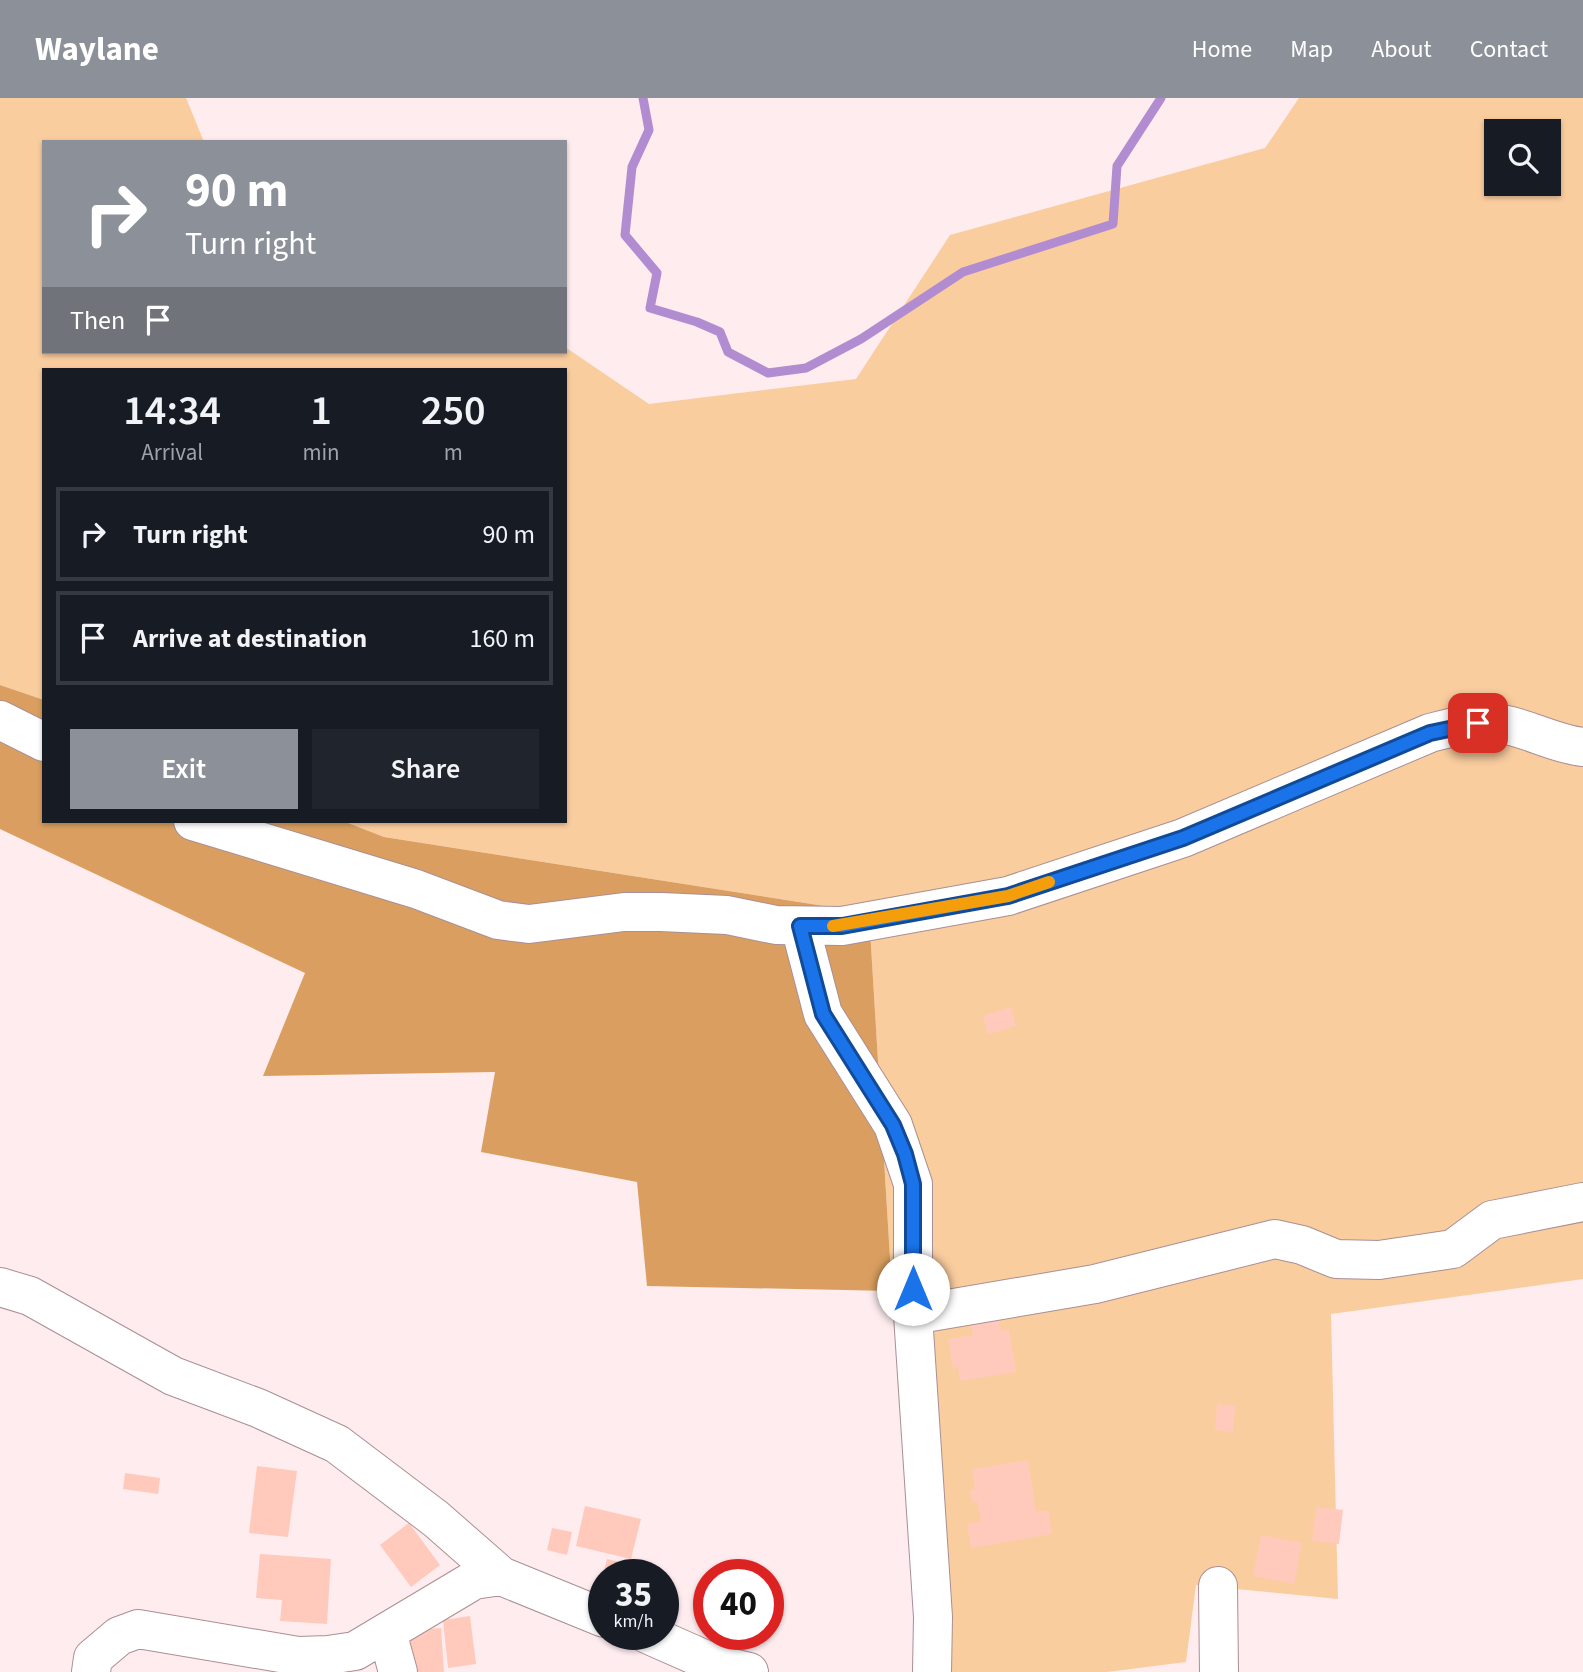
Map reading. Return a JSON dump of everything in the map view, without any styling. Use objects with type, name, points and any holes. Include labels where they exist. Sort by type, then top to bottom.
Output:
[{"type":"street","points":[[0,720],[42,741]]},
{"type":"street","points":[[200,823],[416,889],[498,920],[529,924],[612,913],[661,912],[727,915],[776,925],[842,926],[1008,896],[1183,838],[1430,733],[1455,726],[1502,724],[1563,745],[1583,747]]},
{"type":"street","points":[[800,926],[823,1014],[893,1125],[913,1184],[913,1315],[933,1617],[932,1672]]},
{"type":"street","points":[[913,1315],[1095,1284],[1275,1239],[1302,1245],[1336,1259],[1379,1261],[1453,1249],[1492,1220],[1583,1202]]},
{"type":"street","points":[[0,1287],[30,1296],[173,1376],[258,1408],[337,1444],[436,1520],[501,1576],[588,1611]]},
{"type":"street","points":[[91,1672],[93,1658],[119,1636],[138,1629],[228,1657],[328,1656],[355,1651],[474,1580],[501,1576]]},
{"type":"street","points":[[1218,1586],[1219,1672]]},
{"type":"street","points":[[387,1632],[398,1672]]},
{"type":"street","points":[[679,1648],[715,1664],[749,1672]]},
{"type":"shaded area","points":[[0,98],[186,98],[203,140],[42,140],[42,354],[567,354],[567,348],[649,404],[856,379],[950,235],[1265,148],[1299,98],[1583,98],[1583,1279],[1331,1314],[1338,1599],[1196,1585],[1186,1662],[1107,1672],[928,1672],[892,1291],[869,913],[384,837],[348,823],[567,823],[567,368],[42,368],[42,699],[0,685]]},
{"type":"shaded area","points":[[0,685],[42,699],[42,823],[348,823],[384,837],[869,913],[892,1291],[647,1286],[637,1182],[481,1152],[495,1072],[263,1076],[305,973],[0,829]]},
{"type":"building","points":[[1011,1007],[1016,1026],[988,1034],[983,1016]]},
{"type":"building","points":[[998,1317],[1001,1331],[1009,1329],[1016,1372],[960,1381],[958,1367],[953,1368],[948,1339],[973,1335],[970,1322]]},
{"type":"building","points":[[1217,1404],[1235,1406],[1233,1432],[1215,1430]]},
{"type":"building","points":[[1028,1460],[1036,1512],[1048,1510],[1052,1534],[971,1548],[967,1524],[981,1521],[977,1501],[972,1502],[970,1490],[975,1489],[972,1469]]},
{"type":"building","points":[[257,1466],[297,1471],[288,1537],[249,1533]]},
{"type":"building","points":[[125,1473],[160,1478],[158,1494],[123,1489]]},
{"type":"building","points":[[585,1506],[641,1519],[631,1559],[576,1546]]},
{"type":"building","points":[[1316,1507],[1343,1510],[1339,1544],[1312,1541]]},
{"type":"building","points":[[409,1523],[440,1565],[411,1587],[380,1545]]},
{"type":"building","points":[[552,1528],[572,1532],[567,1555],[547,1550]]},
{"type":"building","points":[[1261,1535],[1302,1543],[1294,1584],[1253,1576]]},
{"type":"building","points":[[260,1554],[331,1559],[327,1624],[280,1621],[282,1600],[256,1598]]},
{"type":"building","points":[[470,1616],[476,1664],[448,1668],[443,1620]]},
{"type":"building","points":[[441,1628],[444,1672],[412,1672],[409,1630]]},
{"type":"waterway","points":[[643,98],[649,130],[632,167],[625,235],[657,273],[650,308],[720,332],[728,352],[768,373],[806,368],[861,339],[963,272],[1113,224],[1117,166],[1161,98]]},
{"type":"slow traffic","points":[[833,926],[1008,896],[1049,882]]},
{"type":"route","points":[[913,1289],[913,1184],[905,1154],[893,1125],[823,1014],[800,926],[842,926],[1008,896],[1183,838],[1430,733],[1478,723]]}]
